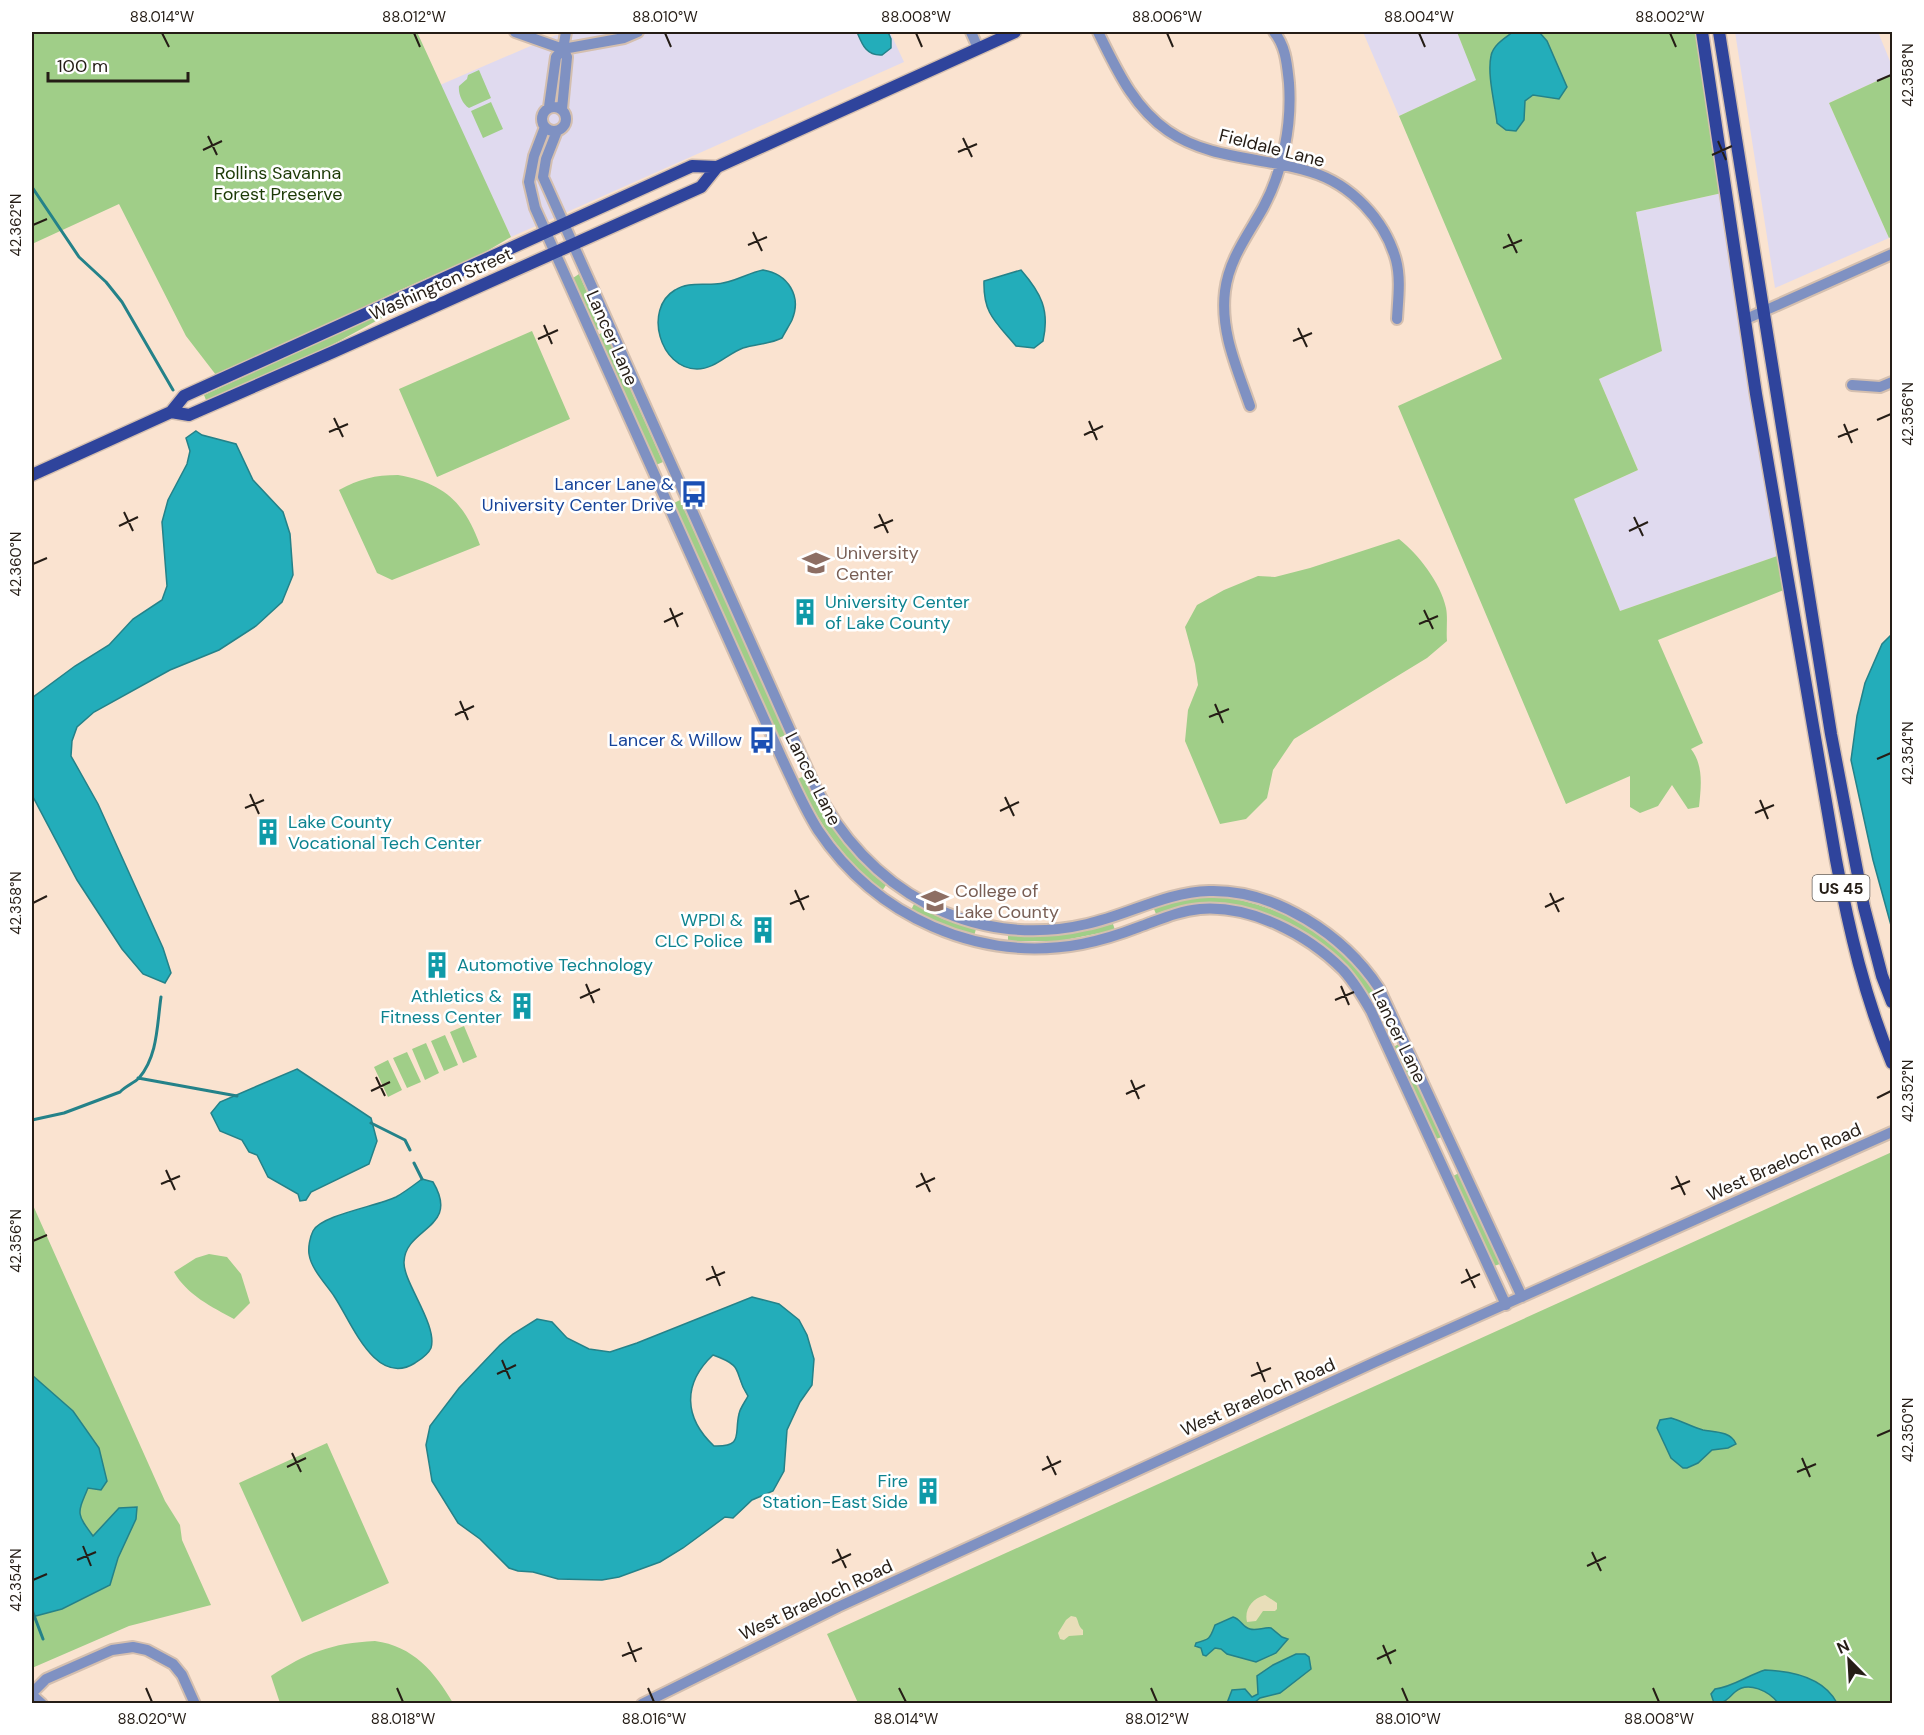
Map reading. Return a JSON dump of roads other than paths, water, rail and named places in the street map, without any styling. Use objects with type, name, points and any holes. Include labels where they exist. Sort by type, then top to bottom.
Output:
[{"type":"main road","name":"Washington Street","points":[[32,475],[171,412],[184,396],[545,231],[692,166],[717,167],[1015,32]]},
{"type":"main road","name":"US 45","points":[[1702,32],[1756,394],[1849,928],[1866,993],[1893,1063]]},
{"type":"main road","name":"US 45","points":[[1719,32],[1831,734],[1864,907],[1882,976],[1893,1002]]},
{"type":"main road","name":"Washington Street","points":[[171,412],[189,415],[701,187],[717,167]]},
{"type":"street","points":[[515,32],[563,49],[624,38],[638,32]]},
{"type":"street","points":[[563,49],[566,32]]},
{"type":"street","points":[[971,32],[978,48]]},
{"type":"street","name":"Fieldale Lane","points":[[1098,32],[1126,87],[1139,104],[1167,131],[1214,152],[1310,171],[1341,186],[1372,214],[1382,227],[1396,262],[1399,282],[1397,319]]},
{"type":"street","points":[[1250,406],[1230,351],[1226,332],[1225,290],[1236,255],[1264,206],[1285,143],[1289,94],[1284,47],[1274,32]]},
{"type":"street","name":"Lancer Lane","points":[[1506,1305],[1371,1011],[1344,971],[1318,949],[1267,921],[1217,909],[1181,912],[1116,936],[1082,944],[1037,949],[993,945],[958,937],[906,914],[873,891],[846,865],[819,831],[802,802],[535,208],[530,182],[534,156],[545,127],[542,121],[543,114],[549,107],[556,57],[563,49],[567,57],[562,109],[566,120],[563,127],[557,131],[546,159],[543,177],[815,786],[831,816],[876,870],[901,889],[949,915],[993,927],[1041,930],[1066,928],[1111,918],[1179,894],[1209,891],[1240,894],[1276,904],[1317,926],[1343,945],[1363,966],[1379,988],[1522,1297]]},
{"type":"street","points":[[549,107],[556,106],[562,109]]},
{"type":"street","points":[[545,127],[557,131]]},
{"type":"street","points":[[1746,319],[1893,254]]},
{"type":"street","points":[[1852,385],[1880,387],[1893,382]]},
{"type":"street","name":"West Braeloch Road","points":[[642,1704],[838,1607],[1522,1297],[1893,1132]]},
{"type":"street","points":[[42,1704],[32,1694],[46,1679],[112,1650],[133,1647],[147,1650],[173,1664],[182,1675],[195,1704]]},
{"type":"water","points":[[857,32],[888,32],[891,48],[882,55],[872,54],[865,48]]},
{"type":"water","points":[[1513,32],[1540,33],[1547,41],[1567,87],[1559,99],[1533,95],[1525,101],[1524,120],[1516,131],[1506,130],[1497,123],[1490,72],[1494,48]]},
{"type":"water","points":[[763,270],[772,272],[786,281],[794,295],[795,311],[782,338],[743,348],[710,367],[697,369],[684,366],[673,359],[665,349],[660,337],[658,323],[665,299],[684,286],[721,284]]},
{"type":"water","points":[[1021,270],[1039,294],[1044,311],[1043,341],[1034,348],[1016,346],[992,317],[984,292],[984,281]]},
{"type":"water","points":[[196,431],[202,435],[236,444],[253,480],[283,512],[290,534],[293,575],[282,602],[256,626],[219,650],[170,670],[94,712],[77,727],[72,741],[71,756],[98,804],[163,948],[171,973],[165,983],[143,974],[122,949],[77,880],[32,795],[32,698],[75,666],[109,645],[133,619],[162,600],[167,586],[162,522],[168,500],[187,464],[190,451],[186,438]]},
{"type":"water","points":[[1892,634],[1892,929],[1873,860],[1851,760],[1857,716],[1865,683],[1882,644]]},
{"type":"water","points":[[297,1069],[371,1118],[377,1141],[369,1164],[311,1192],[306,1200],[300,1201],[298,1194],[268,1177],[257,1155],[249,1152],[242,1140],[220,1131],[211,1113],[220,1102]]},
{"type":"water","points":[[422,1179],[433,1182],[440,1197],[440,1209],[436,1219],[413,1241],[407,1250],[404,1262],[409,1281],[430,1328],[431,1348],[415,1363],[401,1368],[388,1367],[366,1348],[316,1271],[310,1260],[310,1242],[313,1231],[318,1225],[396,1197]]},
{"type":"water","points":[[752,1297],[779,1304],[799,1320],[807,1335],[814,1359],[812,1385],[800,1402],[787,1430],[784,1471],[773,1491],[752,1500],[733,1518],[725,1517],[660,1562],[619,1577],[602,1580],[558,1579],[509,1568],[480,1539],[458,1523],[432,1481],[426,1445],[430,1426],[459,1388],[500,1345],[537,1319],[552,1322],[567,1338],[589,1349],[610,1352]],"holes":[[[713,1355],[735,1367],[748,1396],[740,1412],[734,1442],[714,1446],[704,1435],[692,1413],[692,1389],[703,1366]]]},
{"type":"water","points":[[32,1375],[73,1411],[99,1448],[107,1481],[101,1490],[88,1488],[80,1509],[81,1518],[93,1536],[119,1508],[137,1507],[136,1519],[118,1558],[110,1585],[62,1609],[32,1617]]},
{"type":"water","points":[[1671,1418],[1703,1430],[1726,1434],[1736,1444],[1728,1448],[1712,1450],[1698,1463],[1683,1468],[1671,1458],[1657,1428],[1660,1420]]},
{"type":"water","points":[[1233,1617],[1247,1628],[1255,1630],[1271,1628],[1288,1639],[1276,1653],[1256,1662],[1227,1654],[1215,1648],[1206,1656],[1203,1655],[1201,1648],[1195,1646],[1196,1643],[1209,1637],[1215,1625]]},
{"type":"water","points":[[1296,1654],[1305,1654],[1309,1657],[1311,1669],[1280,1693],[1260,1698],[1254,1703],[1227,1703],[1232,1690],[1245,1689],[1252,1697],[1258,1694],[1257,1676]]},
{"type":"water","points":[[1765,1670],[1796,1674],[1816,1682],[1831,1694],[1837,1703],[1778,1703],[1770,1695],[1758,1689],[1746,1687],[1735,1692],[1724,1702],[1714,1703],[1711,1694],[1715,1689],[1728,1686]]},
{"type":"waterway","points":[[32,187],[79,257],[106,282],[122,302],[173,390]]},
{"type":"waterway","points":[[32,1120],[64,1113],[120,1092],[139,1078],[153,1050],[161,997]]},
{"type":"waterway","points":[[138,1078],[237,1096]]},
{"type":"waterway","points":[[371,1123],[405,1140],[410,1150]]},
{"type":"waterway","points":[[414,1163],[422,1179]]},
{"type":"waterway","points":[[32,1610],[43,1639]]},
{"type":"place","name":"Lancer Lane & University Center Drive","points":[[694,494]]},
{"type":"place","name":"University Center","points":[[816,563]]},
{"type":"place","name":"University Center of Lake County","points":[[805,612]]},
{"type":"place","name":"Lancer & Willow","points":[[762,740]]},
{"type":"place","name":"Lake County Vocational Tech Center","points":[[268,832]]},
{"type":"place","name":"College of Lake County","points":[[935,901]]},
{"type":"place","name":"WPDI & CLC Police","points":[[763,930]]},
{"type":"place","name":"Automotive Technology","points":[[437,965]]},
{"type":"place","name":"Athletics & Fitness Center","points":[[522,1006]]},
{"type":"place","name":"Fire Station-East Side","points":[[928,1491]]},
{"type":"park label","name":"Rollins Savanna Forest Preserve","points":[[278,183]]}]
